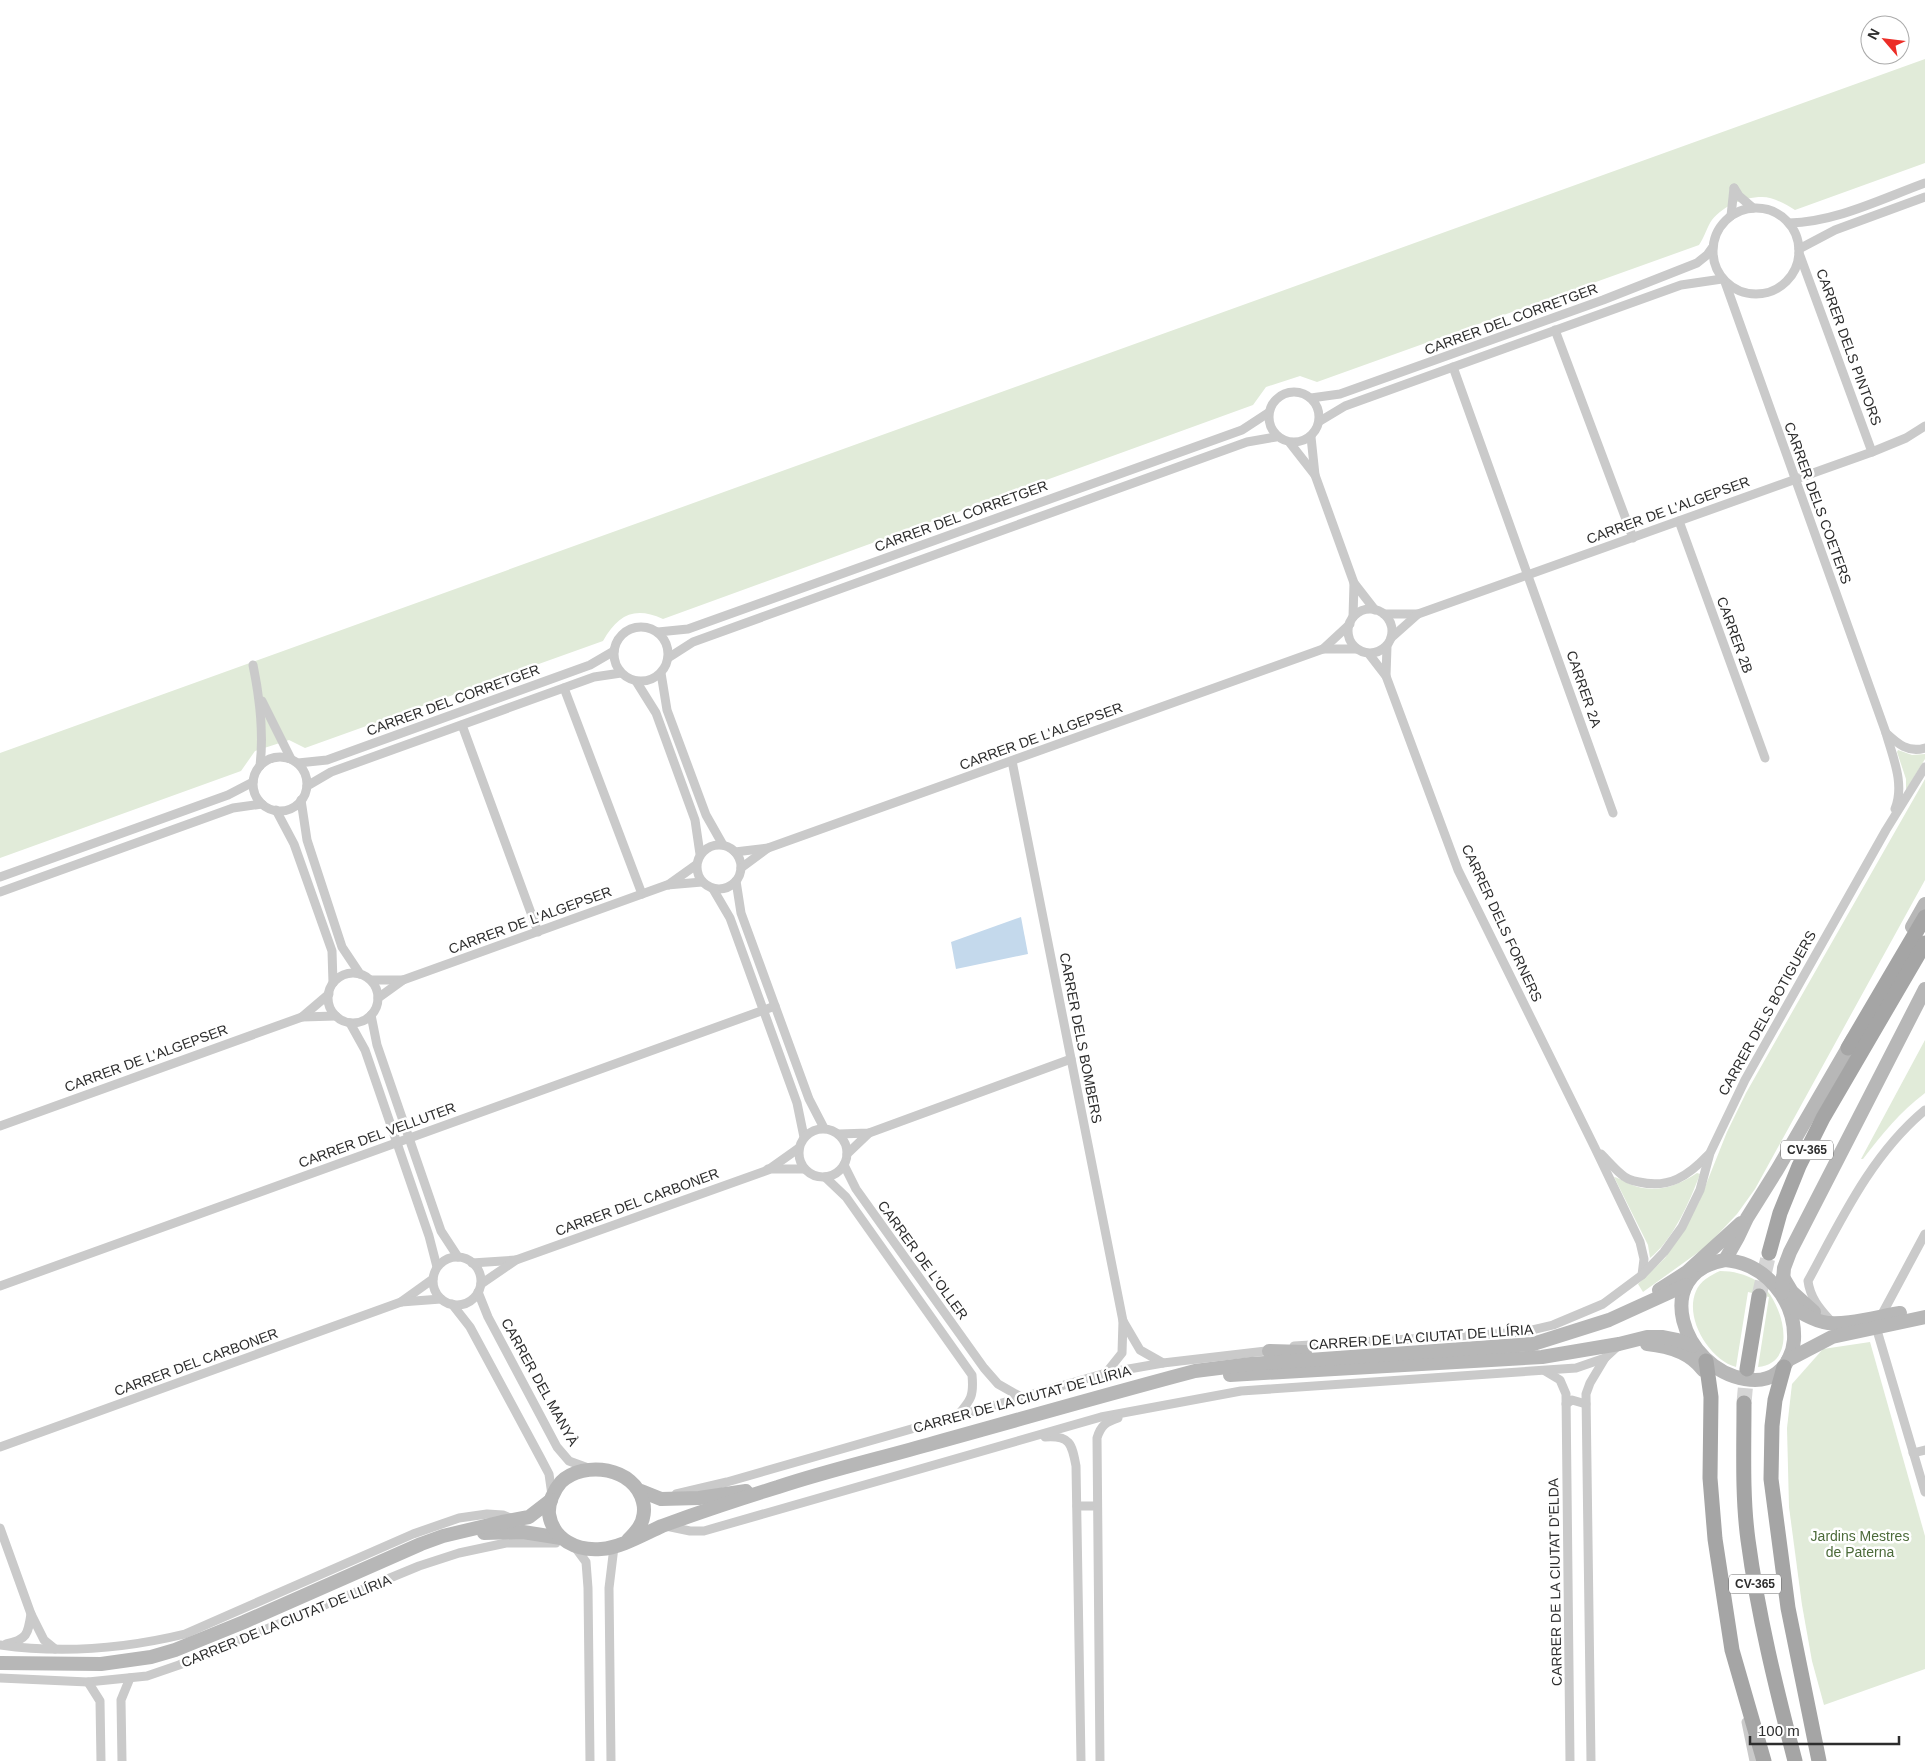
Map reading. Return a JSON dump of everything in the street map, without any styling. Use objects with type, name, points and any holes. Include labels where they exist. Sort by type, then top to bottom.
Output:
[{"type":"main road","points":[[1854,1050],[1925,917]]},
{"type":"main road","name":"CV-365","points":[[1769,1253],[1780,1213],[1799,1166],[1854,1050],[1925,930]]},
{"type":"main road","name":"CV-365","points":[[1854,1050],[1925,943]]},
{"type":"main road","points":[[1747,1368],[1759,1296]]},
{"type":"main road","points":[[1706,1361],[1710,1397],[1710,1478],[1715,1539],[1732,1650],[1764,1761]]},
{"type":"main road","points":[[1786,1364],[1775,1400],[1772,1426],[1771,1479],[1788,1608],[1819,1761]]},
{"type":"main road","name":"CV-365","points":[[1744,1403],[1743,1479],[1748,1540],[1759,1610],[1795,1761]]},
{"type":"street","points":[[1789,223],[1830,217],[1925,183]]},
{"type":"street","points":[[1731,216],[1734,188],[1739,196],[1753,208]]},
{"type":"street","points":[[1799,251],[1835,230],[1925,198]]},
{"type":"street","points":[[1753,208],[1766,209],[1778,214],[1789,223],[1798,240],[1799,251],[1796,267],[1789,279],[1778,288],[1765,294],[1751,295],[1737,291],[1724,281],[1714,264],[1712,248],[1721,224],[1741,210],[1753,208]]},
{"type":"street","name":"CARRER DEL CORRETGER","points":[[1311,398],[1340,394],[1612,297],[1697,263],[1707,256],[1712,248]]},
{"type":"street","name":"CARRER DELS PINTORS","points":[[1799,251],[1872,452]]},
{"type":"street","name":"CARRER DEL CORRETGER","points":[[1320,421],[1345,406],[1682,285],[1724,281]]},
{"type":"street","name":"CARRER DELS COETERS","points":[[1724,281],[1886,732],[1898,775],[1899,788],[1898,800],[1886,830]]},
{"type":"street","points":[[1555,330],[1633,538]]},
{"type":"street","name":"CARRER 2A","points":[[1453,367],[1613,813]]},
{"type":"street","points":[[1290,443],[1301,443],[1310,438],[1320,421],[1318,409],[1311,398],[1301,392],[1290,392],[1276,399],[1268,413],[1269,426],[1276,436],[1290,443],[1315,475]]},
{"type":"street","name":"CARRER DEL CORRETGER","points":[[658,632],[688,629],[1242,430],[1268,413]]},
{"type":"street","name":"CARRER DE L'ALGEPSER","points":[[1418,614],[1872,452],[1906,438],[1925,426]]},
{"type":"street","name":"CARRER DEL CORRETGER","points":[[668,658],[702,638],[1247,442],[1276,436]]},
{"type":"street","points":[[1310,438],[1315,475],[1354,583],[1375,610]]},
{"type":"street","name":"CARRER 2B","points":[[1679,521],[1765,758]]},
{"type":"street","points":[[1354,583],[1352,620],[1348,633],[1350,642],[1356,649]]},
{"type":"street","points":[[1323,649],[1360,612],[1375,610],[1384,614],[1418,614]]},
{"type":"street","points":[[1384,614],[1391,625],[1389,642]]},
{"type":"street","points":[[1323,649],[1356,649],[1369,654],[1379,652],[1418,614]]},
{"type":"street","points":[[645,626],[658,632],[667,644],[668,658],[661,672],[654,678],[645,681],[636,681],[621,673],[616,666],[614,651],[619,637],[631,628],[645,626]]},
{"type":"street","name":"CARRER DELS FORNERS","points":[[1386,676],[1389,642]]},
{"type":"street","name":"CARRER DE L'ALGEPSER","points":[[768,848],[1323,649]]},
{"type":"street","name":"CARRER DEL CORRETGER","points":[[295,761],[327,760],[590,665],[614,651]]},
{"type":"street","name":"CARRER DELS FORNERS","points":[[1369,654],[1386,676],[1458,870],[1596,1148],[1640,1242],[1644,1258],[1642,1275]]},
{"type":"street","points":[[253,665],[260,699],[263,742],[260,766],[253,782],[254,790],[262,804]]},
{"type":"street","points":[[661,672],[667,710],[706,815],[723,845],[735,852],[741,862],[741,868],[736,881],[741,913],[809,1099],[824,1128]]},
{"type":"street","name":"CARRER DEL CORRETGER","points":[[307,786],[332,772],[594,677],[621,673]]},
{"type":"street","points":[[636,681],[656,713],[695,820],[700,854],[696,865],[698,876],[702,882],[714,889],[730,918],[797,1103],[804,1138]]},
{"type":"street","points":[[564,688],[642,894]]},
{"type":"street","points":[[0,892],[233,808],[262,804],[276,810],[286,810],[294,806],[301,800],[307,786],[304,770],[295,761],[260,699]]},
{"type":"street","points":[[462,725],[538,932]]},
{"type":"street","points":[[1886,732],[1901,747],[1916,750],[1925,748]]},
{"type":"street","points":[[260,766],[274,757],[295,761]]},
{"type":"street","name":"CARRER DELS BOMBERS","points":[[1012,761],[1123,1321],[1122,1354],[1106,1374]]},
{"type":"street","name":"CARRER DELS BOTIGUERS","points":[[1642,1275],[1664,1252],[1682,1227],[1700,1190],[1710,1153],[1745,1080],[1886,830],[1925,766]]},
{"type":"street","points":[[0,877],[228,795],[253,782]]},
{"type":"street","points":[[301,800],[307,840],[342,947],[360,974],[371,980],[403,980]]},
{"type":"street","points":[[276,810],[294,844],[332,951],[333,983],[328,1002],[336,1016]]},
{"type":"street","points":[[700,854],[710,846],[723,845]]},
{"type":"street","points":[[735,852],[768,848]]},
{"type":"street","points":[[741,868],[768,848]]},
{"type":"street","points":[[667,885],[696,865]]},
{"type":"street","points":[[714,889],[726,888],[736,881]]},
{"type":"street","points":[[667,885],[702,882]]},
{"type":"street","name":"CARRER DE L'ALGEPSER","points":[[403,980],[667,885]]},
{"type":"street","points":[[1725,1260],[1747,1218],[1854,1050],[1925,904]]},
{"type":"street","points":[[333,983],[345,974],[360,974]]},
{"type":"street","points":[[302,1017],[336,1016],[350,1023],[358,1023],[372,1015],[375,1010],[378,992],[371,980]]},
{"type":"street","points":[[378,998],[403,980]]},
{"type":"street","points":[[1785,1299],[1783,1277],[1790,1252],[1925,989]]},
{"type":"street","points":[[302,1017],[329,994]]},
{"type":"street","points":[[764,1010],[775,1006]]},
{"type":"street","name":"CARRER DEL VELLUTER","points":[[0,1286],[764,1010]]},
{"type":"street","points":[[372,1015],[377,1045],[442,1231],[458,1257],[472,1263],[480,1276],[479,1288],[467,1303],[452,1304]]},
{"type":"street","name":"CARRER DE L'ALGEPSER","points":[[0,1126],[302,1017]]},
{"type":"street","points":[[350,1023],[365,1050],[429,1236],[437,1268]]},
{"type":"street","points":[[839,1134],[844,1140],[847,1154],[844,1165],[833,1175],[825,1177],[810,1174],[804,1169],[800,1162],[798,1148],[809,1132],[824,1128],[839,1134],[869,1133],[1071,1059]]},
{"type":"street","points":[[1832,1322],[1818,1307],[1810,1292],[1808,1281],[1867,1176],[1887,1148],[1925,1110]]},
{"type":"street","points":[[847,1154],[869,1133]]},
{"type":"street","name":"CARRER DEL CARBONER","points":[[472,1263],[516,1260],[768,1170],[798,1148]]},
{"type":"street","name":"CARRER DELS FORNERS","points":[[1596,1148],[1622,1175],[1650,1184],[1664,1184],[1676,1180],[1698,1166],[1710,1153]]},
{"type":"street","name":"CARRER DE L'OLLER","points":[[844,1165],[856,1189],[984,1368],[998,1384],[1021,1397]]},
{"type":"street","name":"CARRER DEL CARBONER","points":[[768,1170],[804,1169]]},
{"type":"street","name":"CARRER DE L'OLLER","points":[[825,1177],[846,1197],[972,1375]]},
{"type":"street","points":[[1630,1310],[1687,1272],[1747,1218]]},
{"type":"street","points":[[1925,1234],[1879,1322],[1925,1492]]},
{"type":"street","points":[[458,1257],[443,1262],[437,1268],[433,1279],[436,1294],[452,1304],[470,1327],[549,1474],[552,1498],[549,1512],[552,1526],[586,1562],[590,1761]]},
{"type":"street","name":"CARRER DEL CARBONER","points":[[479,1288],[516,1260]]},
{"type":"street","points":[[1786,1364],[1794,1346],[1793,1320],[1785,1299],[1774,1284],[1754,1268],[1735,1260],[1725,1260],[1705,1266],[1694,1274],[1686,1286],[1681,1302],[1682,1318],[1693,1346],[1706,1361],[1725,1374],[1736,1378],[1751,1380],[1768,1378],[1776,1374],[1786,1364],[1832,1336],[1925,1309]]},
{"type":"street","name":"CARRER DE LA CIUTAT DE LLÍRIA","points":[[638,1488],[652,1493],[671,1495],[727,1482],[1021,1397],[1106,1374],[1163,1363],[1293,1346],[1524,1332],[1553,1325],[1603,1304],[1642,1275]]},
{"type":"street","points":[[1783,1277],[1801,1302],[1832,1322]]},
{"type":"street","name":"CARRER DEL CARBONER","points":[[401,1302],[433,1279]]},
{"type":"street","name":"CARRER DE LA CIUTAT DE LLÍRIA","points":[[443,1536],[523,1532],[599,1549],[614,1547],[663,1526],[778,1486],[1195,1371],[1251,1364],[1421,1350],[1533,1344],[1601,1323],[1686,1286]]},
{"type":"street","name":"CARRER DEL MANYÀ","points":[[479,1288],[488,1317],[557,1447],[569,1461],[593,1470]]},
{"type":"street","name":"CARRER DEL CARBONER","points":[[0,1447],[401,1302],[442,1299]]},
{"type":"street","points":[[1785,1299],[1821,1322],[1879,1322],[1925,1317]]},
{"type":"street","name":"CARRER DELS BOMBERS","points":[[1123,1321],[1140,1350],[1163,1363]]},
{"type":"street","name":"CARRER DE LA CIUTAT DE LLÍRIA","points":[[1152,1382],[1198,1377],[1542,1357],[1619,1344],[1647,1337],[1663,1337],[1693,1346]]},
{"type":"street","points":[[1590,1761],[1586,1394],[1590,1383],[1605,1358],[1619,1344],[1655,1345],[1680,1351],[1692,1358],[1708,1378]]},
{"type":"street","points":[[1269,1350],[1313,1352],[1421,1350]]},
{"type":"street","points":[[663,1526],[690,1531],[704,1531],[1102,1417],[1144,1408],[1240,1391],[1576,1368],[1605,1358]]},
{"type":"street","points":[[958,1415],[970,1401],[974,1389],[972,1375],[984,1368]]},
{"type":"street","name":"CARRER DE LA CIUTAT D'ELDA","points":[[1545,1370],[1560,1380],[1566,1394],[1570,1761]]},
{"type":"street","points":[[1566,1404],[1572,1400],[1586,1404]]},
{"type":"street","points":[[1100,1761],[1097,1438],[1100,1429],[1105,1423],[1144,1408]]},
{"type":"street","points":[[1032,1438],[1057,1436],[1068,1441],[1073,1449],[1076,1466],[1081,1761]]},
{"type":"street","points":[[1913,1453],[1925,1450]]},
{"type":"street","name":"CARRER DE LA CIUTAT DE LLÍRIA","points":[[0,1663],[101,1664],[151,1657],[175,1650],[244,1622],[421,1544],[443,1536],[529,1517],[552,1498],[561,1482],[573,1474],[593,1470],[615,1472],[632,1480],[638,1488],[644,1508],[641,1525],[628,1540]]},
{"type":"street","name":"CARRER DE LA CIUTAT DE LLÍRIA","points":[[638,1488],[660,1499],[699,1498],[778,1486]]},
{"type":"street","points":[[1078,1506],[1097,1506]]},
{"type":"street","name":"CARRER DE LA CIUTAT DE LLÍRIA","points":[[0,1645],[18,1648],[104,1649],[149,1643],[185,1634],[413,1534],[460,1518],[487,1514],[503,1515],[514,1520]]},
{"type":"street","points":[[0,1528],[31,1614],[44,1640],[55,1649]]},
{"type":"street","name":"CARRER DE LA CIUTAT DE LLÍRIA","points":[[0,1678],[88,1682],[147,1676],[179,1665],[419,1566],[459,1553],[506,1543],[568,1543]]},
{"type":"street","points":[[611,1761],[609,1588],[614,1547]]},
{"type":"street","points":[[0,1645],[20,1641],[29,1631],[31,1614]]},
{"type":"street","points":[[1732,1650],[1754,1761]]},
{"type":"street","points":[[122,1761],[121,1700],[130,1678]]},
{"type":"street","points":[[88,1682],[100,1701],[101,1761]]},
{"type":"green space","points":[[1925,59],[1925,163],[1795,210],[1779,201],[1766,197],[1755,197],[1740,201],[1714,217],[1699,245],[1317,382],[1300,376],[1266,387],[1253,405],[663,619],[644,613],[628,615],[615,625],[603,641],[305,748],[289,740],[255,751],[241,771],[0,858],[0,753]]},
{"type":"green space","points":[[1898,750],[1912,755],[1925,754],[1925,759],[1906,790],[1906,779]]},
{"type":"green space","points":[[1925,779],[1925,880],[1755,1189],[1737,1214],[1707,1246],[1643,1292],[1638,1284],[1665,1258],[1684,1230],[1699,1202],[1727,1132],[1746,1093]]},
{"type":"green space","points":[[1925,1040],[1925,1093],[1899,1116],[1861,1159]]},
{"type":"green space","points":[[1697,1173],[1700,1174],[1680,1219],[1666,1241],[1650,1258],[1648,1245],[1614,1177],[1641,1188],[1658,1189],[1682,1182]]},
{"type":"green space","points":[[1720,1271],[1739,1273],[1757,1281],[1766,1289],[1774,1301],[1780,1314],[1783,1342],[1780,1354],[1771,1363],[1758,1367],[1769,1297],[1748,1292],[1736,1367],[1726,1363],[1717,1356],[1701,1336],[1693,1313],[1696,1291],[1703,1281]]},
{"type":"green space","name":"Jardins Mestres de Paterna","points":[[1870,1342],[1925,1536],[1925,1669],[1824,1705],[1812,1661],[1802,1605],[1789,1507],[1787,1428],[1792,1384],[1823,1349]]},
{"type":"water","points":[[1021,917],[1028,954],[956,969],[951,942]]},
{"type":"tunnel","points":[[1759,1296],[1769,1253]]},
{"type":"tunnel","points":[[1744,1403],[1747,1369]]}]
